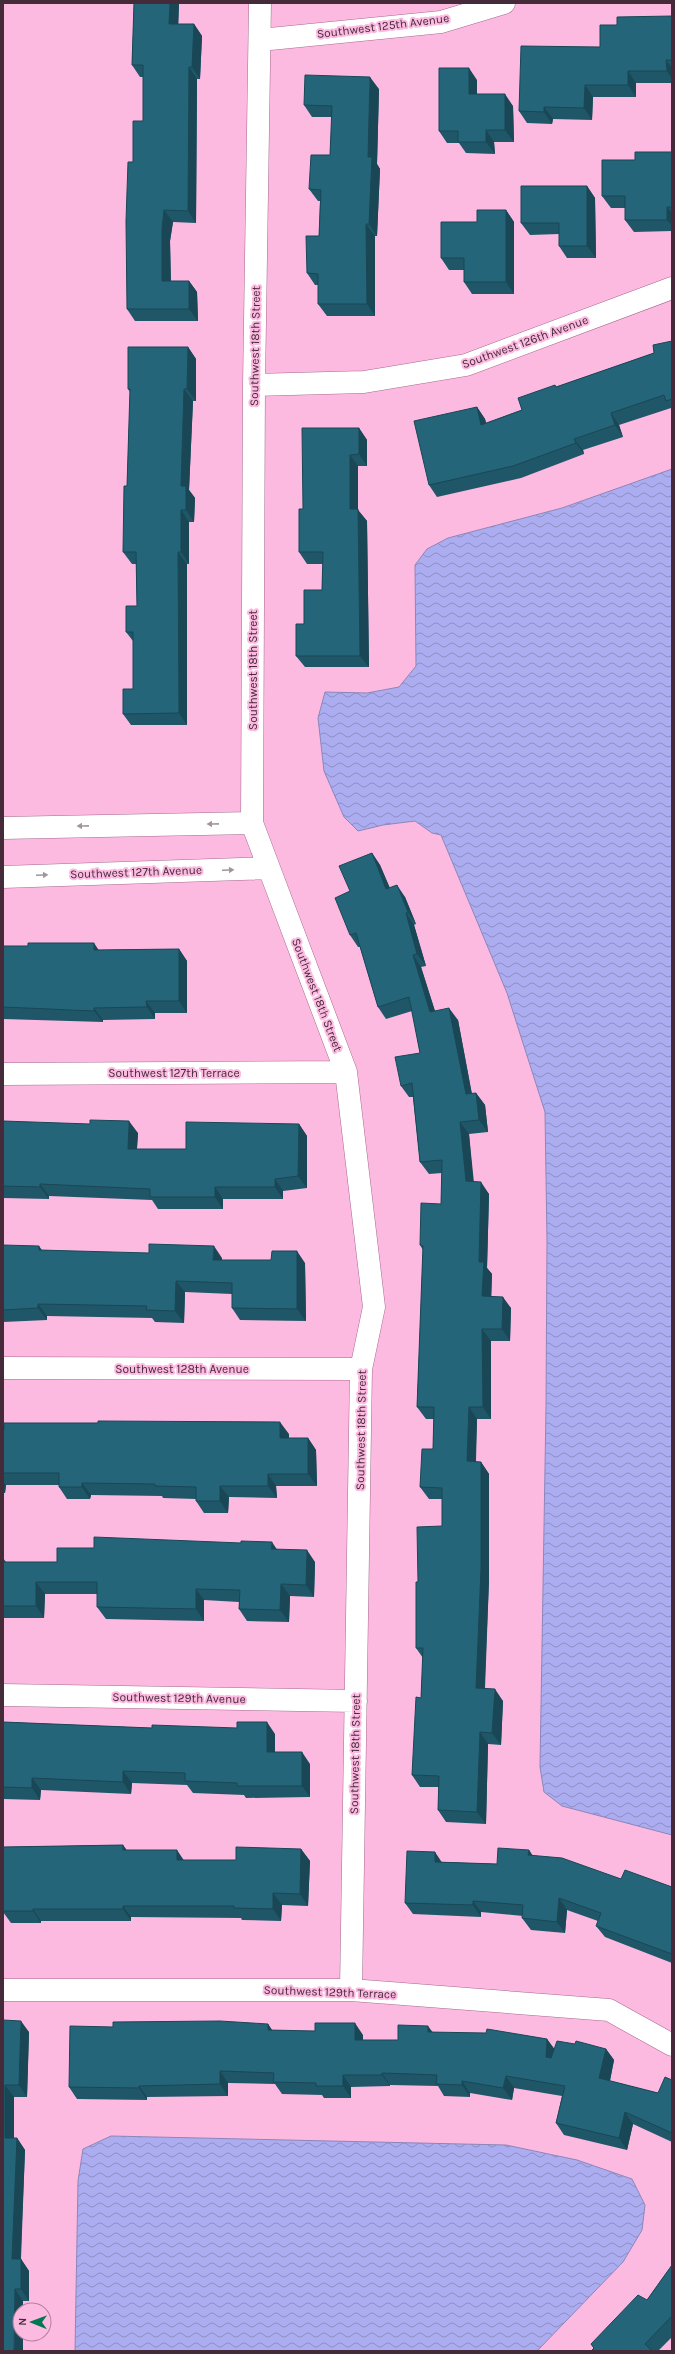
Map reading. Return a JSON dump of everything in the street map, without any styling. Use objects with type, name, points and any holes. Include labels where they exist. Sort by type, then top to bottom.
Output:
[{"type":"street","name":"Southwest 18th Street","points":[[260,3],[254,386],[252,823],[346,1072],[374,1307],[361,1369],[351,1990]]},
{"type":"street","name":"Southwest 125th Avenue","points":[[260,40],[441,22],[504,3]]},
{"type":"street","name":"Southwest 126th Avenue","points":[[254,386],[364,382],[466,364],[672,288]]},
{"type":"street","points":[[3,828],[252,823]]},
{"type":"street","name":"Southwest 127th Avenue","points":[[3,876],[269,868]]},
{"type":"street","name":"Southwest 127th Terrace","points":[[3,1074],[346,1072]]},
{"type":"street","name":"Southwest 128th Avenue","points":[[3,1368],[361,1369]]},
{"type":"street","name":"Southwest 129th Avenue","points":[[3,1695],[356,1701]]},
{"type":"street","name":"Southwest 129th Terrace","points":[[3,1990],[351,1990],[608,2010],[672,2045]]},
{"type":"water","points":[[672,469],[672,1835],[562,1806],[544,1792],[540,1767],[546,1407],[547,1241],[545,1112],[507,993],[441,835],[432,833],[415,821],[383,825],[358,831],[344,817],[324,771],[318,718],[325,692],[367,693],[399,687],[416,666],[415,565],[427,549],[448,538],[562,508]]},
{"type":"water","points":[[111,2136],[506,2145],[577,2160],[632,2179],[645,2205],[642,2230],[623,2262],[537,2351],[75,2351],[78,2181],[83,2149]]},
{"type":"building","points":[[134,3],[170,3],[169,24],[194,24],[192,67],[189,67],[188,211],[164,210],[162,229],[162,281],[189,281],[189,309],[127,309],[126,221],[128,162],[133,162],[133,121],[143,121],[143,65],[132,65]]},
{"type":"building","points":[[672,16],[672,60],[666,60],[667,71],[628,71],[628,85],[585,85],[584,108],[544,107],[544,112],[519,111],[521,46],[600,47],[600,25],[617,25],[617,17]]},
{"type":"building","points":[[439,68],[469,68],[469,94],[505,94],[505,130],[486,130],[486,142],[458,142],[458,131],[439,131]]},
{"type":"building","points":[[305,75],[370,77],[368,157],[372,157],[369,224],[366,224],[367,304],[318,304],[318,274],[307,273],[306,236],[319,236],[321,190],[309,189],[311,155],[330,155],[332,106],[304,105]]},
{"type":"building","points":[[635,152],[672,152],[672,207],[667,207],[667,220],[625,220],[625,196],[602,196],[602,160],[635,160]]},
{"type":"building","points":[[521,186],[587,186],[587,246],[559,246],[559,223],[521,223]]},
{"type":"building","points":[[477,210],[506,210],[506,282],[464,282],[464,258],[441,258],[441,222],[477,222]]},
{"type":"building","points":[[672,341],[672,399],[666,401],[664,395],[611,413],[615,425],[574,439],[576,443],[513,466],[429,485],[414,421],[477,407],[481,425],[522,410],[518,398],[555,385],[556,387],[654,353],[653,345]]},
{"type":"building","points":[[128,347],[188,347],[187,389],[184,389],[181,486],[186,486],[186,510],[181,510],[181,552],[178,552],[179,713],[123,714],[123,689],[133,689],[133,632],[126,632],[126,606],[137,606],[136,552],[123,552],[124,486],[127,486],[130,389],[128,389]]},
{"type":"building","points":[[302,428],[359,428],[359,454],[350,455],[350,509],[358,509],[360,656],[296,656],[296,624],[304,624],[304,590],[322,590],[323,552],[299,552],[299,509],[303,509]]},
{"type":"building","points":[[372,853],[386,889],[397,885],[408,912],[406,913],[417,954],[413,955],[430,1012],[449,1008],[466,1094],[476,1093],[479,1120],[460,1122],[466,1181],[481,1182],[479,1262],[484,1262],[482,1296],[503,1297],[502,1329],[482,1329],[483,1407],[469,1407],[467,1461],[481,1462],[481,1569],[476,1688],[495,1689],[492,1733],[480,1732],[477,1812],[438,1810],[439,1776],[412,1775],[416,1697],[421,1698],[423,1648],[416,1648],[416,1582],[418,1582],[417,1527],[442,1526],[442,1488],[420,1487],[422,1449],[433,1449],[434,1407],[417,1407],[423,1246],[420,1245],[421,1203],[441,1204],[442,1160],[420,1162],[412,1083],[401,1086],[395,1057],[420,1053],[409,997],[378,1007],[356,933],[350,935],[335,898],[350,891],[339,866]]},
{"type":"building","points":[[28,943],[94,943],[94,950],[179,949],[179,1001],[146,1001],[147,1007],[94,1008],[94,1011],[3,1007],[3,946],[28,946]]},
{"type":"building","points":[[90,1120],[129,1121],[128,1149],[186,1149],[186,1122],[299,1124],[298,1176],[275,1179],[275,1187],[215,1187],[215,1197],[150,1197],[150,1189],[40,1184],[40,1187],[3,1186],[3,1121],[90,1124]]},
{"type":"building","points":[[149,1244],[214,1246],[213,1260],[271,1260],[272,1251],[297,1251],[297,1309],[232,1308],[232,1283],[176,1281],[175,1311],[146,1310],[147,1306],[38,1304],[38,1308],[3,1310],[3,1245],[39,1246],[39,1250],[149,1253]]},
{"type":"building","points":[[98,1421],[280,1422],[280,1438],[308,1438],[308,1474],[268,1474],[268,1486],[220,1486],[220,1501],[196,1501],[196,1487],[155,1486],[155,1484],[82,1483],[82,1487],[59,1487],[59,1473],[3,1473],[4,1423],[98,1423]]},
{"type":"building","points":[[94,1537],[241,1543],[241,1541],[272,1542],[271,1549],[307,1550],[306,1585],[281,1584],[280,1610],[239,1609],[240,1590],[196,1589],[196,1609],[97,1607],[97,1582],[36,1582],[36,1606],[3,1606],[3,1562],[57,1562],[57,1548],[94,1548]]},
{"type":"building","points":[[3,1722],[152,1728],[152,1725],[237,1728],[237,1722],[267,1722],[267,1752],[302,1752],[302,1786],[237,1786],[237,1783],[185,1781],[185,1773],[123,1771],[123,1782],[32,1778],[32,1788],[3,1787]]},
{"type":"building","points":[[123,1845],[123,1850],[177,1850],[177,1860],[236,1860],[236,1847],[301,1849],[300,1894],[273,1893],[273,1909],[234,1908],[234,1906],[123,1906],[123,1909],[33,1909],[33,1911],[3,1911],[3,1847]]},
{"type":"building","points":[[498,1848],[529,1850],[528,1855],[562,1858],[621,1879],[625,1870],[672,1887],[672,1954],[596,1926],[601,1913],[559,1898],[557,1922],[522,1918],[523,1905],[473,1901],[473,1905],[405,1903],[407,1851],[435,1852],[435,1862],[497,1864]]},
{"type":"building","points":[[3,2020],[21,2021],[19,2085],[5,2085],[5,2138],[17,2138],[12,2259],[21,2259],[21,2289],[15,2289],[15,2302],[12,2302],[12,2342],[14,2342],[14,2351],[3,2351]]},
{"type":"building","points":[[220,2021],[268,2024],[268,2030],[315,2031],[315,2023],[355,2023],[355,2040],[398,2040],[398,2025],[428,2026],[428,2032],[486,2033],[487,2029],[547,2039],[546,2057],[551,2058],[557,2041],[575,2044],[576,2041],[606,2049],[599,2078],[658,2093],[665,2077],[672,2080],[672,2133],[625,2112],[619,2138],[556,2123],[565,2086],[506,2076],[503,2088],[462,2081],[462,2085],[436,2084],[437,2075],[382,2073],[382,2075],[343,2075],[343,2086],[316,2086],[316,2083],[273,2082],[274,2073],[220,2071],[220,2084],[139,2086],[139,2088],[69,2087],[70,2026],[113,2027],[113,2022]]},
{"type":"building","points":[[672,2265],[672,2316],[645,2344],[652,2351],[591,2351],[594,2348],[591,2344],[638,2295],[647,2300]]}]
